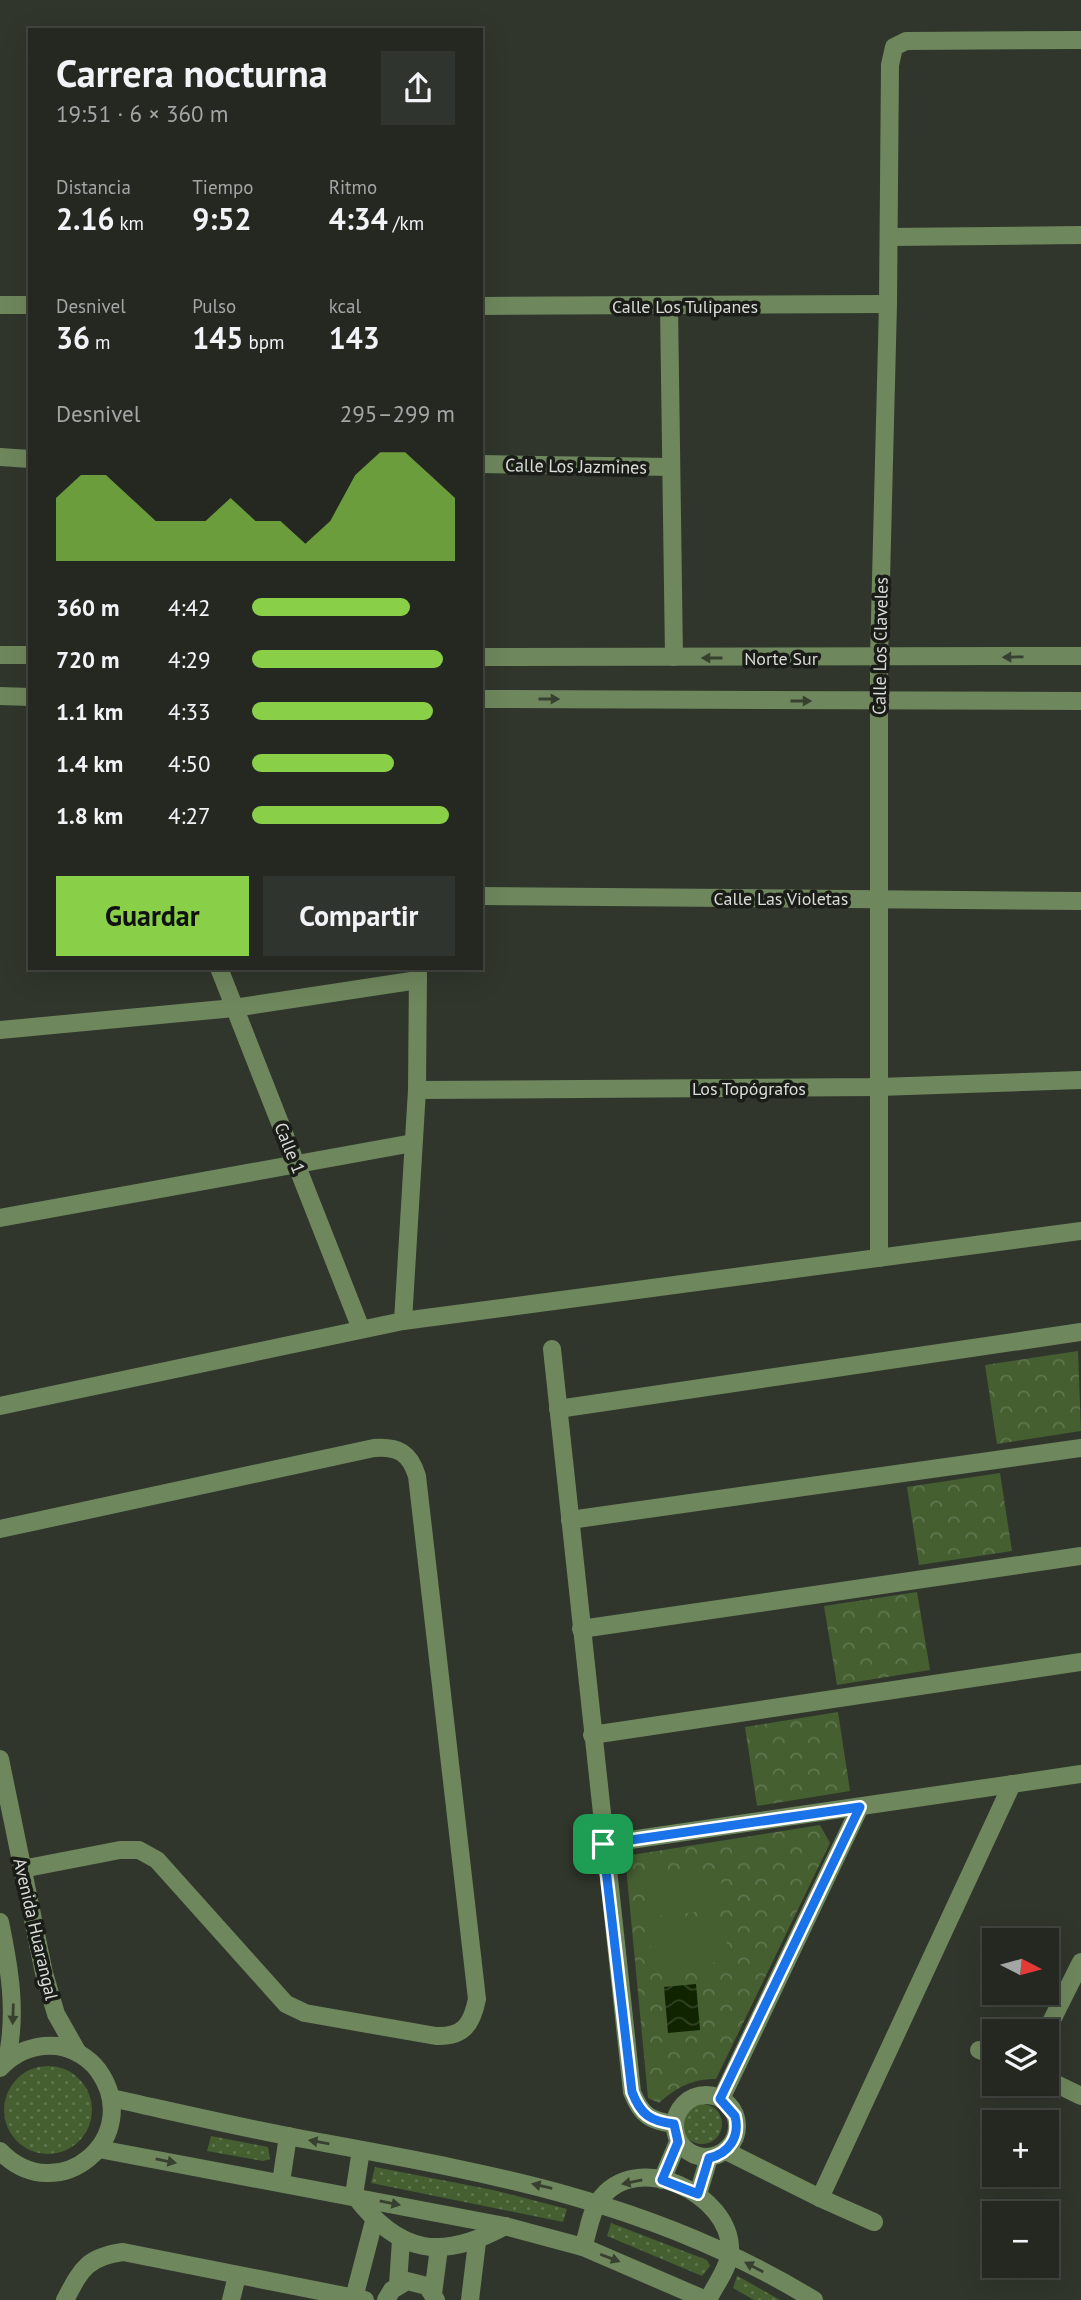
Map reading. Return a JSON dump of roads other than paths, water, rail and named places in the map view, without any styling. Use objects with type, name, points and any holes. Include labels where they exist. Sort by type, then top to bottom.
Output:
[{"type":"street","name":"Calle Los Claveles","points":[[879,1258],[879,658],[888,304],[890,65],[894,47],[906,41],[1081,40]]},
{"type":"street","points":[[889,237],[1081,235]]},
{"type":"street","name":"Calle Los Tulipanes","points":[[483,306],[888,304]]},
{"type":"street","points":[[0,305],[28,305]]},
{"type":"street","points":[[669,306],[674,657]]},
{"type":"street","points":[[0,457],[28,459]]},
{"type":"street","name":"Calle Los Jazmines","points":[[483,464],[671,467]]},
{"type":"street","points":[[0,655],[28,655]]},
{"type":"street","name":"Norte Sur","points":[[483,657],[1081,656]]},
{"type":"street","points":[[0,696],[28,696]]},
{"type":"street","points":[[483,699],[1081,701]]},
{"type":"street","name":"Calle Las Violetas","points":[[483,896],[1081,901]]},
{"type":"street","name":"Calle 1","points":[[220,970],[361,1329]]},
{"type":"street","points":[[0,1030],[234,1008],[418,974],[416,1090],[403,1321]]},
{"type":"street","name":"Los Topógrafos","points":[[416,1090],[879,1087],[1081,1080]]},
{"type":"street","points":[[0,1218],[413,1143]]},
{"type":"street","points":[[0,1406],[403,1321],[1081,1231]]},
{"type":"street","points":[[558,1409],[1081,1332]]},
{"type":"street","points":[[552,1349],[603,1844],[632,2092],[642,2113],[656,2121],[674,2124]]},
{"type":"street","points":[[0,1529],[374,1448],[389,1447],[403,1451],[413,1462],[417,1476],[477,1999],[473,2017],[464,2031],[452,2037],[436,2036],[305,2013],[286,2004],[157,1860],[139,1850],[120,1850],[22,1869]]},
{"type":"street","points":[[570,1520],[1081,1448]]},
{"type":"street","points":[[581,1629],[1081,1556]]},
{"type":"street","points":[[592,1735],[1081,1662]]},
{"type":"street","name":"Avenida Huarangal","points":[[0,1759],[22,1869],[56,2014],[78,2053],[93,2064],[105,2080],[111,2098]]},
{"type":"street","points":[[603,1844],[1081,1774]]},
{"type":"street","points":[[820,2199],[1012,1784]]},
{"type":"street","points":[[720,2099],[860,1807]]},
{"type":"street","name":"Avenida Huarangal","points":[[0,1922],[12,1980],[14,2008],[4,2064]]},
{"type":"street","points":[[1053,2019],[1079,1970]]},
{"type":"street","points":[[4,2064],[23,2050],[41,2046],[60,2047],[78,2053]]},
{"type":"street","points":[[1059,2085],[1081,2096]]},
{"type":"street","points":[[698,2194],[718,2154],[735,2138],[737,2123],[732,2109],[711,2095],[691,2098],[682,2105],[674,2124],[678,2142],[691,2155],[718,2154],[874,2221]]},
{"type":"street","points":[[0,2151],[23,2169],[56,2173],[72,2169],[99,2149],[108,2133],[112,2116],[111,2098],[505,2178],[598,2202],[730,2254],[814,2300]]},
{"type":"street","points":[[281,2182],[288,2136]]},
{"type":"street","points":[[662,2180],[678,2142]]},
{"type":"street","points":[[99,2149],[354,2195],[505,2226],[583,2248],[707,2300],[730,2254],[728,2228],[713,2207],[698,2194],[662,2180],[638,2179],[616,2185],[598,2202],[583,2248]]},
{"type":"street","points":[[362,2150],[354,2195],[374,2221],[401,2240],[439,2248],[477,2242],[505,2226]]},
{"type":"street","points":[[65,2300],[83,2267],[103,2255],[123,2252],[360,2299],[374,2221]]},
{"type":"street","points":[[386,2300],[398,2284],[401,2240]]},
{"type":"street","points":[[470,2300],[477,2242]]},
{"type":"street","points":[[435,2297],[439,2248]]},
{"type":"street","points":[[231,2300],[237,2276]]},
{"type":"street","points":[[398,2284],[418,2282],[435,2297]]},
{"type":"water","points":[[696,1984],[700,2030],[668,2033],[664,1987]]}]
